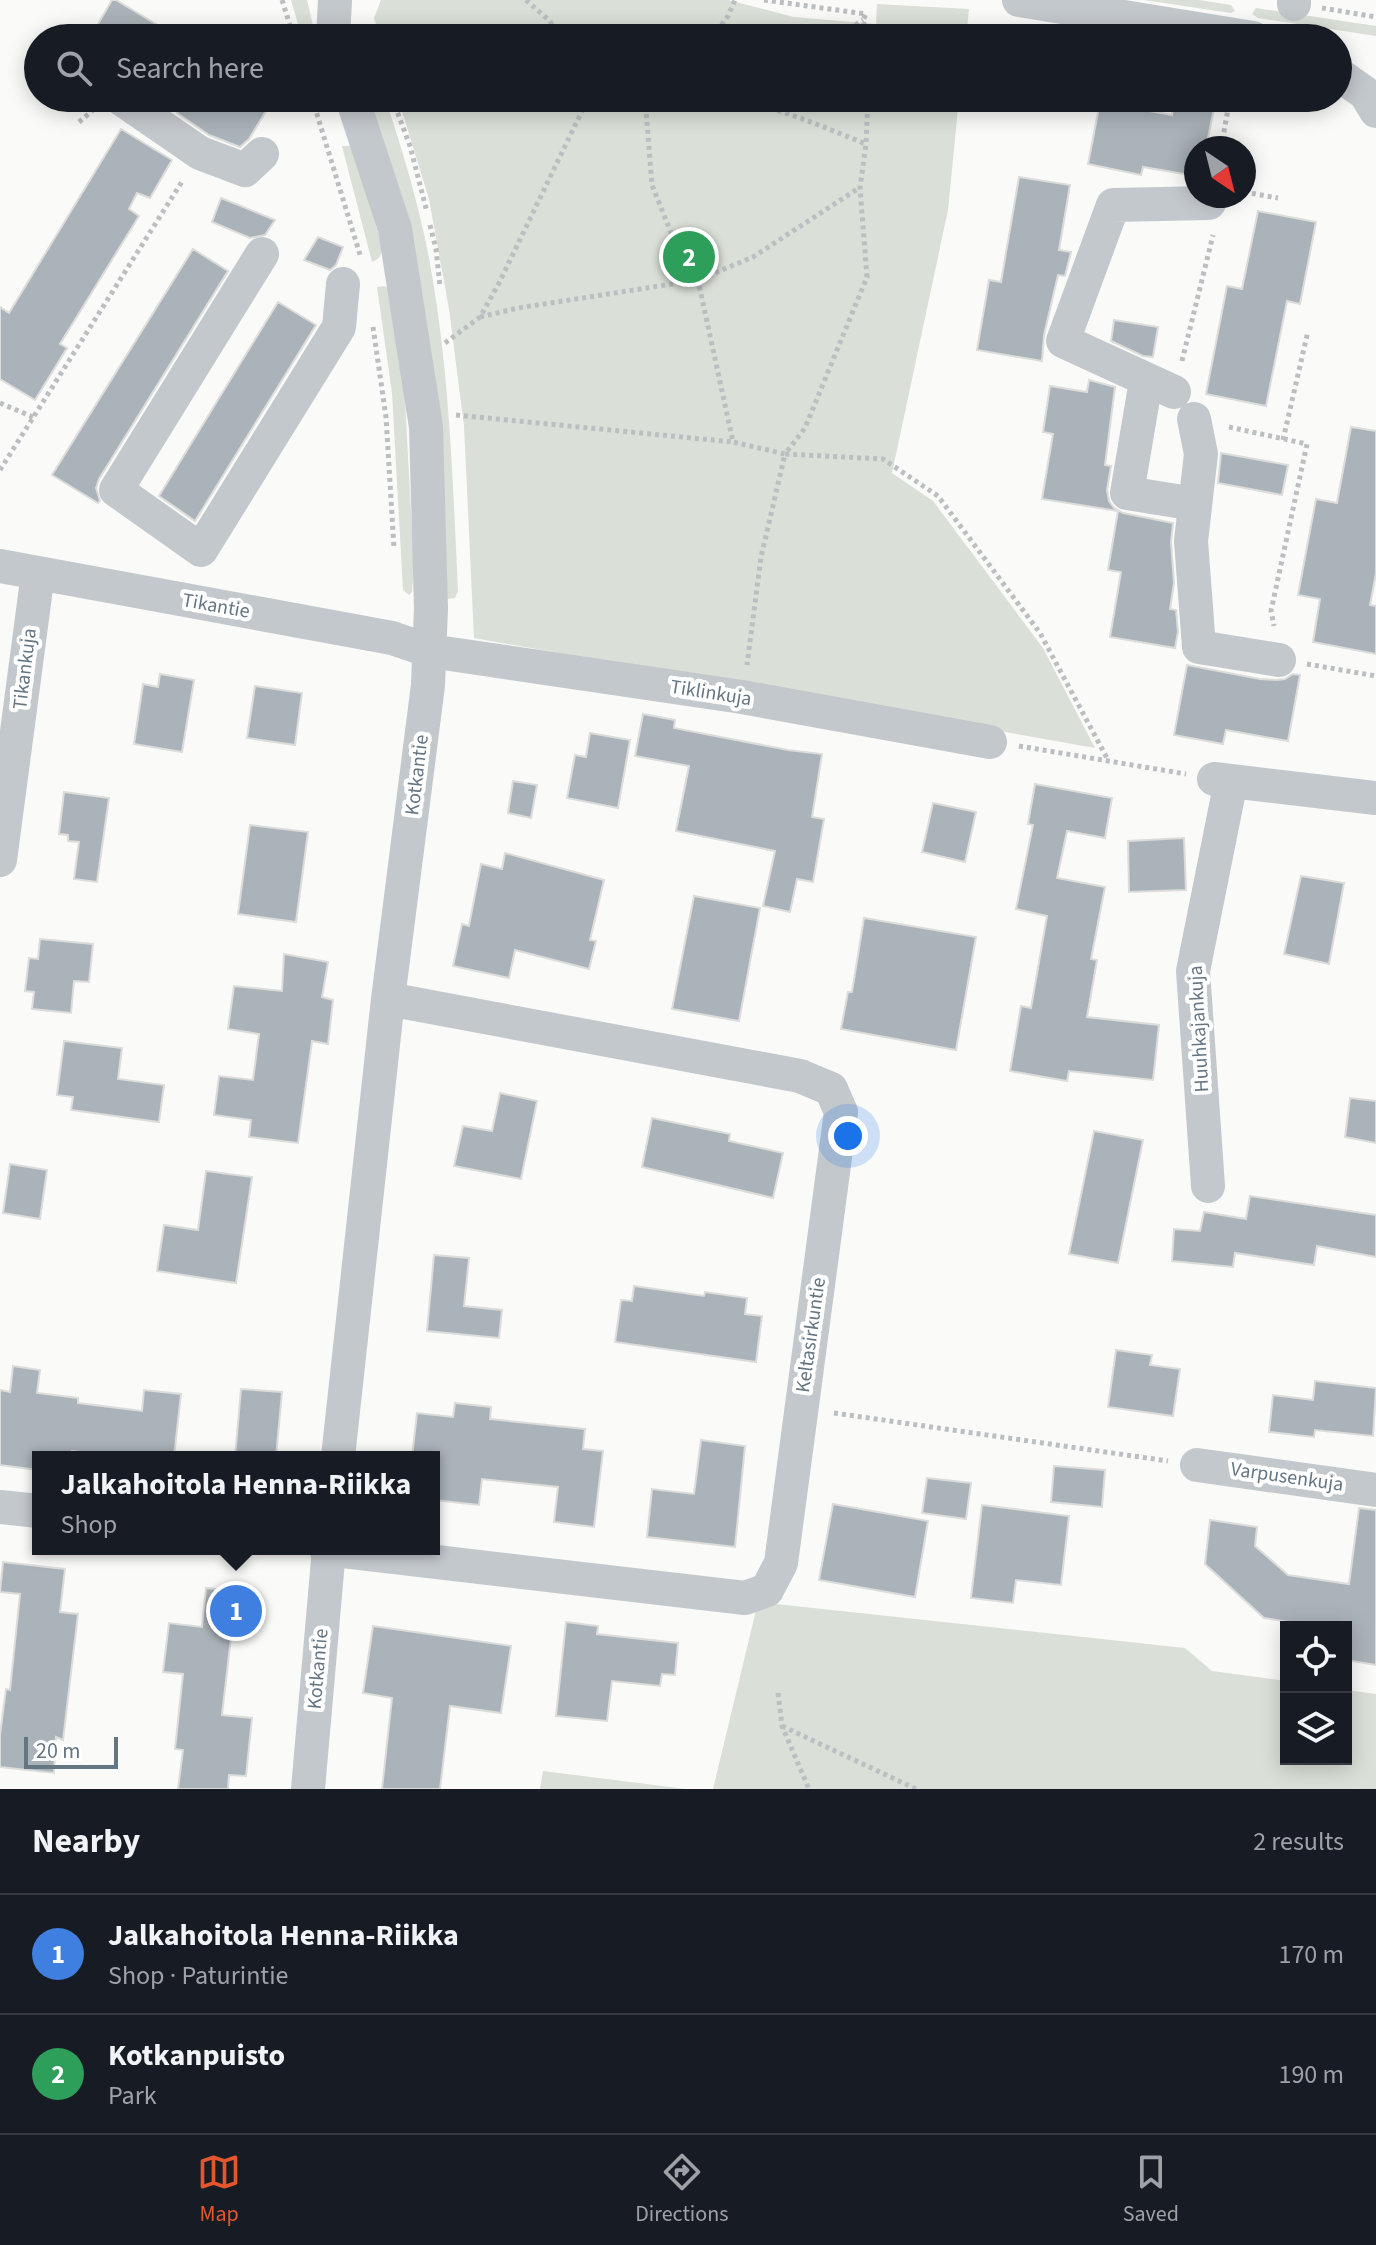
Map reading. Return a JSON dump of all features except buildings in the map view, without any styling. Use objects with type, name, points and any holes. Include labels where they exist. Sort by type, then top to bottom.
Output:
[{"type":"street","points":[[334,24],[335,0]]},
{"type":"street","points":[[1019,0],[1167,24]]},
{"type":"street","points":[[140,112],[200,153],[245,170],[262,154]]},
{"type":"street","name":"Kotkantie","points":[[339,1451],[430,651],[426,427],[395,229],[357,112]]},
{"type":"street","points":[[1184,204],[1113,205],[1063,341],[1171,398],[1201,454],[1191,541],[1199,647],[1279,660]]},
{"type":"street","points":[[262,254],[116,490],[201,550],[339,327],[352,272]]},
{"type":"street","points":[[1171,398],[1127,493],[1195,504]]},
{"type":"street","name":"Tikantie","points":[[14,563],[392,638],[430,651]]},
{"type":"street","name":"Tikankuja","points":[[0,860],[14,563]]},
{"type":"street","name":"Tiklinkuja","points":[[430,651],[742,697],[990,742]]},
{"type":"street","points":[[1223,780],[1376,798]]},
{"type":"street","name":"Huuhkajankuja","points":[[1208,1186],[1193,971],[1223,780]]},
{"type":"street","name":"Keltasirkuntie","points":[[379,1555],[745,1598],[767,1590],[781,1563],[841,1112],[831,1089],[800,1076],[388,999]]},
{"type":"street","name":"Varpusenkuja","points":[[1197,1465],[1376,1490]]},
{"type":"street","points":[[0,1507],[32,1510]]},
{"type":"street","name":"Kotkantie","points":[[308,1789],[328,1555]]},
{"type":"path","points":[[282,0],[290,24]]},
{"type":"path","points":[[526,0],[552,24]]},
{"type":"path","points":[[722,24],[735,0]]},
{"type":"path","points":[[764,0],[866,14],[857,24]]},
{"type":"path","points":[[863,20],[864,24]]},
{"type":"path","points":[[315,112],[352,272]]},
{"type":"path","points":[[480,317],[582,112]]},
{"type":"path","points":[[646,112],[652,185],[678,250],[698,280],[733,442]]},
{"type":"path","points":[[782,112],[866,144]]},
{"type":"path","points":[[742,697],[761,557],[785,454],[805,428],[867,277],[860,188],[867,112]]},
{"type":"path","points":[[1223,136],[1227,112]]},
{"type":"path","points":[[0,470],[200,153]]},
{"type":"path","points":[[445,343],[480,317],[518,308],[698,280],[753,257],[860,188]]},
{"type":"path","points":[[1256,194],[1278,198]]},
{"type":"path","points":[[1211,208],[1216,223],[1171,398],[1283,440],[1307,444],[1271,611],[1279,660],[1376,676]]},
{"type":"path","points":[[371,312],[386,417],[394,558]]},
{"type":"path","points":[[1283,440],[1308,331]]},
{"type":"path","points":[[0,403],[33,417]]},
{"type":"path","points":[[453,415],[733,442],[785,454],[883,459],[938,496],[1040,633],[1108,760]]},
{"type":"path","points":[[990,742],[1223,780]]},
{"type":"path","points":[[801,1409],[1197,1465]]},
{"type":"path","points":[[778,1693],[782,1726],[809,1789]]},
{"type":"path","points":[[782,1726],[916,1789]]},
{"type":"shaded area","points":[[291,0],[307,0],[313,24],[298,24]]},
{"type":"shaded area","points":[[381,0],[728,0],[794,17],[876,24],[376,24],[374,18]]},
{"type":"shaded area","points":[[1144,0],[1199,0],[1231,5],[1235,11],[1231,13]]},
{"type":"shaded area","points":[[877,4],[969,9],[967,24],[876,24]]},
{"type":"shaded area","points":[[1256,8],[1376,26],[1376,36],[1352,32],[1352,24],[1297,24],[1258,18],[1252,14]]},
{"type":"shaded area","points":[[370,112],[390,112],[413,188],[433,281],[450,436],[458,591],[455,598],[447,599]]},
{"type":"shaded area","points":[[402,112],[958,112],[948,210],[892,473],[933,501],[1043,648],[1095,748],[474,638],[464,426],[449,309],[429,199]]},
{"type":"shaded area","points":[[342,146],[352,146],[383,249],[379,258],[372,262]]},
{"type":"shaded area","points":[[385,286],[391,291],[405,400],[414,568],[412,592],[409,595],[403,590],[392,393],[377,287]]},
{"type":"shaded area","points":[[758,1602],[1185,1648],[1212,1671],[1280,1680],[1280,1765],[1352,1765],[1352,1691],[1376,1694],[1376,1789],[713,1789]]},
{"type":"shaded area","points":[[543,1771],[686,1789],[540,1789]]},
{"type":"place","name":"Kotkanpuisto","points":[[689,257]]},
{"type":"place","name":"Jalkahoitola Henna-Riikka","points":[[236,1611]]}]
